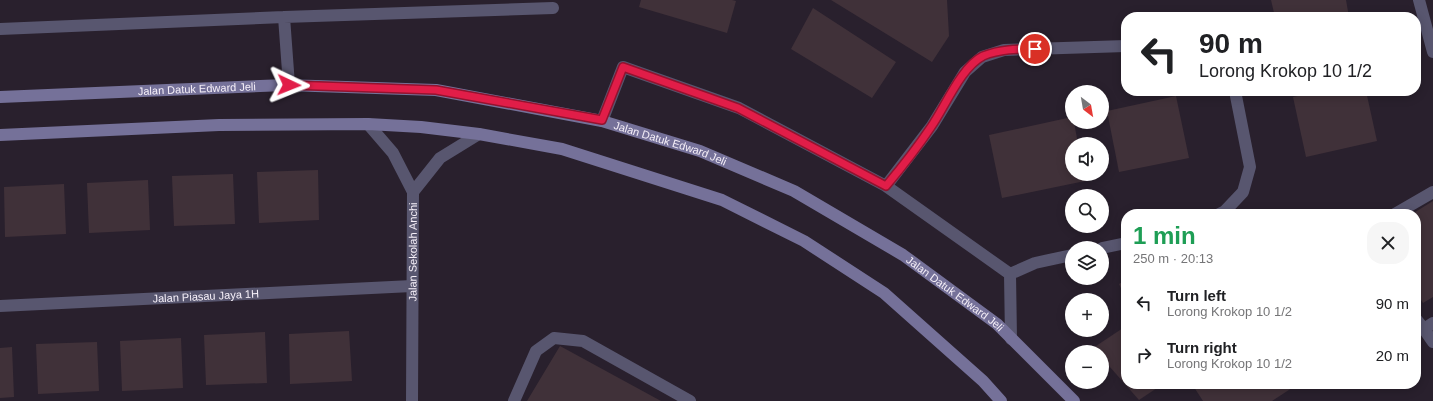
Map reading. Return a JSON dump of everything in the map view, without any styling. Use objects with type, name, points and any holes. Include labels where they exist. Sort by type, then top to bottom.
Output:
[{"type":"street","points":[[1419,0],[1433,52]]},
{"type":"street","points":[[0,29],[284,17],[553,8]]},
{"type":"street","points":[[284,17],[289,85]]},
{"type":"street","points":[[886,186],[932,126],[965,72],[982,57],[1004,50],[1121,46]]},
{"type":"street","points":[[602,120],[623,67],[738,108],[886,186],[1010,274]]},
{"type":"street","name":"Jalan Datuk Edward Jeli","points":[[0,97],[289,85],[436,90],[602,120],[700,151],[794,192],[903,255],[996,324],[1074,401]]},
{"type":"street","points":[[1227,209],[1243,192],[1250,167],[1236,96]]},
{"type":"street","points":[[0,135],[219,124],[368,124],[421,127],[479,134],[562,149],[722,200],[804,241],[884,293],[983,381],[1001,401]]},
{"type":"street","points":[[368,124],[393,153],[413,192]]},
{"type":"street","name":"Jalan Sekolah Anchi","points":[[412,401],[413,192],[440,158],[479,134]]},
{"type":"street","points":[[1404,209],[1433,192]]},
{"type":"street","points":[[1109,247],[1121,244]]},
{"type":"street","points":[[1010,274],[1035,263],[1065,257]]},
{"type":"street","points":[[1010,274],[1011,339]]},
{"type":"street","name":"Jalan Piasau Jaya 1H","points":[[0,306],[412,286]]},
{"type":"street","points":[[1428,326],[1433,342]]},
{"type":"street","points":[[514,401],[536,351],[554,338],[583,341],[690,401]]},
{"type":"building","points":[[641,0],[736,1],[727,33],[639,7]]},
{"type":"building","points":[[831,0],[947,0],[949,36],[932,62]]},
{"type":"building","points":[[1271,0],[1346,0],[1348,12],[1274,12]]},
{"type":"building","points":[[813,8],[896,62],[872,98],[791,49]]},
{"type":"building","points":[[1176,96],[1189,158],[1119,172],[1109,121],[1109,111]]},
{"type":"building","points":[[1367,96],[1377,141],[1306,157],[1293,97]]},
{"type":"building","points":[[1065,119],[1065,129],[1075,129],[1077,137],[1065,137],[1065,181],[1085,181],[1002,198],[989,135]]},
{"type":"building","points":[[318,170],[319,220],[259,223],[257,172]]},
{"type":"building","points":[[233,174],[235,224],[174,226],[172,176]]},
{"type":"building","points":[[148,180],[150,230],[89,233],[87,183]]},
{"type":"building","points":[[64,184],[66,234],[5,237],[4,187]]},
{"type":"building","points":[[1433,201],[1433,297],[1423,303],[1421,300],[1420,209]]},
{"type":"building","points":[[1121,329],[1121,380],[1109,366],[1109,345],[1098,345]]},
{"type":"building","points":[[349,331],[352,381],[290,384],[289,334]]},
{"type":"building","points":[[265,332],[267,383],[206,385],[204,335]]},
{"type":"building","points":[[181,338],[183,388],[122,391],[120,341]]},
{"type":"building","points":[[97,342],[99,391],[38,394],[36,344]]},
{"type":"building","points":[[560,346],[661,401],[527,401]]},
{"type":"building","points":[[12,347],[14,397],[0,398],[0,348]]},
{"type":"building","points":[[1129,389],[1156,389],[1139,400]]},
{"type":"building","points":[[1195,389],[1290,389],[1272,401],[1203,401]]},
{"type":"route","points":[[289,85],[436,90],[602,120],[623,67],[738,108],[886,186],[932,126],[965,72],[982,57],[1004,50],[1035,49]]}]
